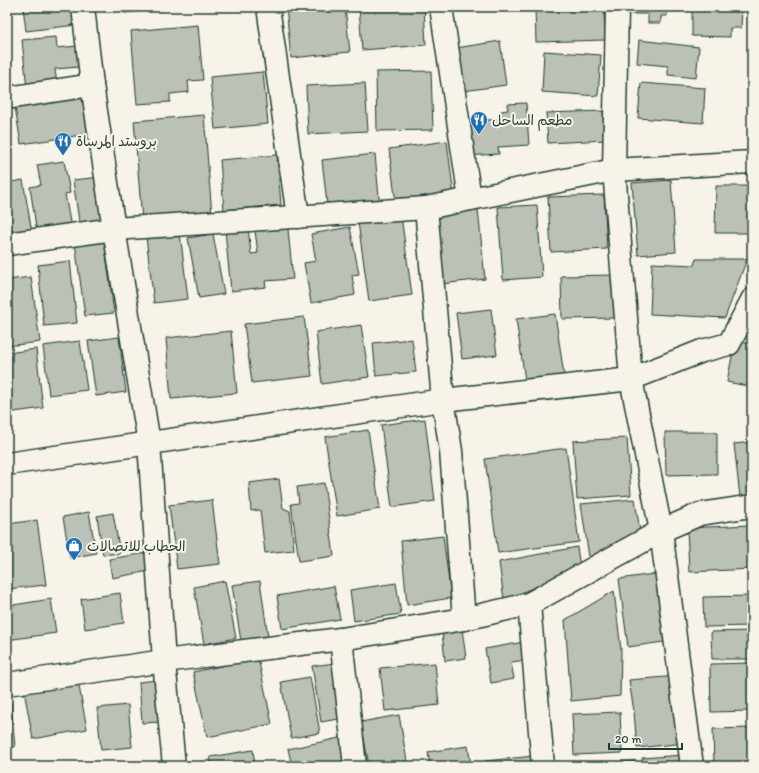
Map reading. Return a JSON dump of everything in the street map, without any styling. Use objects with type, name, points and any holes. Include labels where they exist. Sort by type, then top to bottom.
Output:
[{"type":"street","points":[[83,7],[92,85],[149,443],[164,661],[174,766]]},
{"type":"street","points":[[268,7],[298,217]]},
{"type":"street","points":[[441,7],[470,199]]},
{"type":"street","points":[[617,7],[614,170],[631,379],[661,531],[692,766]]},
{"type":"street","points":[[7,98],[92,85]]},
{"type":"street","points":[[7,244],[114,229],[426,208],[614,170],[752,162]]},
{"type":"street","points":[[426,208],[443,400],[451,451],[464,619]]},
{"type":"street","points":[[7,464],[443,400],[631,379],[702,351],[729,344],[752,300]]},
{"type":"street","points":[[7,684],[164,661],[341,639],[464,619],[529,604],[661,531],[700,514],[752,506]]},
{"type":"street","points":[[529,604],[543,766]]},
{"type":"street","points":[[341,639],[355,766]]},
{"type":"building","points":[[23,7],[73,7],[76,25],[26,31]]},
{"type":"building","points":[[124,7],[171,7],[171,9],[124,13]]},
{"type":"building","points":[[286,7],[345,7],[350,52],[291,58]]},
{"type":"building","points":[[359,7],[424,7],[426,45],[362,50]]},
{"type":"building","points":[[535,7],[604,7],[605,40],[536,42]]},
{"type":"building","points":[[631,7],[667,7],[667,16],[661,16],[661,23],[648,23],[648,14],[631,14]]},
{"type":"building","points":[[692,7],[742,7],[741,28],[730,28],[730,37],[692,36]]},
{"type":"building","points":[[198,25],[203,80],[188,81],[189,92],[170,94],[170,102],[137,104],[131,31]]},
{"type":"building","points":[[56,37],[57,48],[77,46],[79,67],[55,69],[57,86],[27,89],[22,40]]},
{"type":"building","points":[[639,40],[699,47],[696,78],[668,75],[668,66],[637,63]]},
{"type":"building","points":[[500,41],[506,85],[456,92],[450,49]]},
{"type":"building","points":[[544,51],[601,55],[598,96],[542,92]]},
{"type":"building","points":[[431,71],[433,130],[377,131],[376,72]]},
{"type":"building","points":[[263,72],[268,124],[215,129],[210,77]]},
{"type":"building","points":[[365,83],[368,131],[308,134],[306,86]]},
{"type":"building","points":[[641,83],[705,88],[703,123],[638,118]]},
{"type":"building","points":[[83,97],[89,134],[21,144],[15,107]]},
{"type":"building","points":[[526,103],[529,145],[498,147],[499,154],[466,156],[463,122],[502,119],[501,111],[508,110],[507,104]]},
{"type":"building","points":[[604,111],[606,140],[548,143],[546,113]]},
{"type":"building","points":[[7,114],[11,140],[7,140]]},
{"type":"building","points":[[204,115],[212,215],[142,221],[134,121]]},
{"type":"building","points":[[447,141],[454,196],[396,204],[389,149]]},
{"type":"building","points":[[375,154],[380,208],[328,213],[322,160]]},
{"type":"building","points":[[277,155],[281,205],[224,210],[220,160]]},
{"type":"building","points":[[64,161],[70,193],[65,194],[71,228],[37,233],[30,187],[41,185],[37,165]]},
{"type":"building","points":[[101,177],[107,224],[80,228],[73,180]]},
{"type":"building","points":[[23,180],[32,233],[7,237],[7,183]]},
{"type":"building","points":[[671,180],[676,252],[638,255],[632,183]]},
{"type":"building","points":[[716,186],[752,186],[752,233],[715,233]]},
{"type":"building","points":[[604,195],[607,249],[551,252],[548,197]]},
{"type":"building","points":[[537,205],[542,277],[503,280],[498,207]]},
{"type":"building","points":[[478,209],[485,279],[441,284],[433,213]]},
{"type":"building","points":[[401,216],[412,295],[369,301],[358,222]]},
{"type":"building","points":[[287,220],[293,279],[265,281],[266,287],[231,291],[225,230],[248,227],[251,254],[258,253],[255,231],[261,230],[261,223]]},
{"type":"building","points":[[350,227],[359,274],[352,275],[355,295],[311,303],[304,263],[316,261],[311,234]]},
{"type":"building","points":[[180,233],[188,299],[154,303],[146,237]]},
{"type":"building","points":[[213,234],[224,294],[199,298],[188,238]]},
{"type":"building","points":[[104,239],[114,313],[85,316],[75,243]]},
{"type":"building","points":[[696,259],[747,259],[725,318],[650,314],[652,263],[694,265]]},
{"type":"building","points":[[70,261],[77,323],[44,326],[38,265]]},
{"type":"building","points":[[615,275],[616,318],[562,319],[561,276]]},
{"type":"building","points":[[31,277],[40,342],[7,346],[7,280]]},
{"type":"building","points":[[491,309],[497,355],[462,359],[456,313]]},
{"type":"building","points":[[555,314],[565,382],[526,387],[516,319]]},
{"type":"building","points":[[304,317],[312,376],[252,383],[244,324]]},
{"type":"building","points":[[361,325],[369,377],[322,384],[316,332]]},
{"type":"building","points":[[231,331],[237,393],[171,399],[166,338]]},
{"type":"building","points":[[119,337],[126,392],[96,396],[88,341]]},
{"type":"building","points":[[412,339],[416,372],[376,376],[373,343]]},
{"type":"building","points":[[80,341],[87,390],[49,395],[43,346]]},
{"type":"building","points":[[735,341],[752,344],[752,387],[727,382]]},
{"type":"building","points":[[36,349],[43,408],[7,413],[7,353]]},
{"type":"building","points":[[425,419],[435,501],[392,507],[381,425]]},
{"type":"building","points":[[368,430],[380,509],[337,516],[325,437]]},
{"type":"building","points":[[665,432],[717,432],[717,474],[666,475]]},
{"type":"building","points":[[627,438],[631,495],[577,499],[573,441]]},
{"type":"building","points":[[752,442],[752,496],[740,497],[734,444]]},
{"type":"building","points":[[566,448],[579,542],[498,553],[485,459]]},
{"type":"building","points":[[279,479],[283,508],[290,511],[294,550],[265,553],[260,510],[251,511],[249,483]]},
{"type":"building","points":[[324,483],[334,556],[299,561],[291,504],[299,503],[297,487]]},
{"type":"building","points":[[635,499],[641,538],[589,557],[581,504]]},
{"type":"building","points":[[212,500],[220,564],[177,569],[169,505]]},
{"type":"building","points":[[89,512],[96,553],[70,558],[63,517]]},
{"type":"building","points":[[113,513],[120,553],[103,555],[97,516]]},
{"type":"building","points":[[37,520],[46,585],[7,589],[7,524]]},
{"type":"building","points":[[750,525],[752,569],[689,572],[687,528]]},
{"type":"building","points":[[443,536],[451,598],[407,605],[401,541]]},
{"type":"building","points":[[577,547],[580,568],[504,600],[499,562]]},
{"type":"building","points":[[146,553],[149,571],[112,578],[109,559]]},
{"type":"building","points":[[661,573],[671,641],[628,647],[619,579]]},
{"type":"building","points":[[225,581],[236,638],[204,644],[194,587]]},
{"type":"building","points":[[260,581],[268,637],[241,641],[232,585]]},
{"type":"building","points":[[396,583],[401,614],[354,621],[350,590]]},
{"type":"building","points":[[334,586],[340,619],[282,629],[277,596]]},
{"type":"building","points":[[614,591],[621,650],[620,696],[571,701],[565,620]]},
{"type":"building","points":[[120,593],[124,623],[85,629],[81,599]]},
{"type":"building","points":[[752,596],[752,626],[704,627],[703,597]]},
{"type":"building","points":[[51,599],[56,633],[7,640],[7,606]]},
{"type":"building","points":[[462,629],[466,658],[445,661],[442,632]]},
{"type":"building","points":[[752,631],[752,659],[712,659],[711,632]]},
{"type":"building","points":[[524,642],[527,660],[511,662],[514,679],[491,683],[485,649]]},
{"type":"building","points":[[258,658],[272,724],[207,737],[193,672]]},
{"type":"building","points":[[335,663],[344,718],[321,722],[312,666]]},
{"type":"building","points":[[435,663],[439,705],[385,711],[380,668]]},
{"type":"building","points":[[752,663],[752,711],[711,712],[710,664]]},
{"type":"building","points":[[678,676],[685,743],[637,748],[634,712],[629,680]]},
{"type":"building","points":[[310,677],[320,733],[291,738],[281,682]]},
{"type":"building","points":[[158,680],[162,722],[142,723],[139,682]]},
{"type":"building","points":[[78,681],[87,729],[33,739],[24,691]]},
{"type":"building","points":[[7,702],[11,702],[15,747],[7,748]]},
{"type":"building","points":[[128,705],[132,747],[101,750],[97,708]]},
{"type":"building","points":[[620,712],[622,753],[574,755],[572,714]]},
{"type":"building","points":[[399,715],[407,761],[380,766],[369,766],[361,722]]},
{"type":"building","points":[[752,728],[752,766],[714,766],[713,729]]},
{"type":"building","points":[[344,737],[350,766],[292,766],[288,749]]},
{"type":"building","points":[[468,746],[471,766],[430,766],[428,752]]},
{"type":"building","points":[[253,750],[255,766],[211,766],[210,757]]},
{"type":"building","points":[[683,755],[684,766],[643,766],[642,758]]},
{"type":"building","points":[[534,756],[535,766],[486,766],[485,761]]},
{"type":"building","points":[[635,761],[636,766],[575,766],[575,765]]},
{"type":"place","name":"مطعم الساحل","points":[[479,135]]},
{"type":"place","name":"بروستد المرساة","points":[[63,156]]},
{"type":"place","name":"الحطاب للاتصالات","points":[[74,561]]}]
